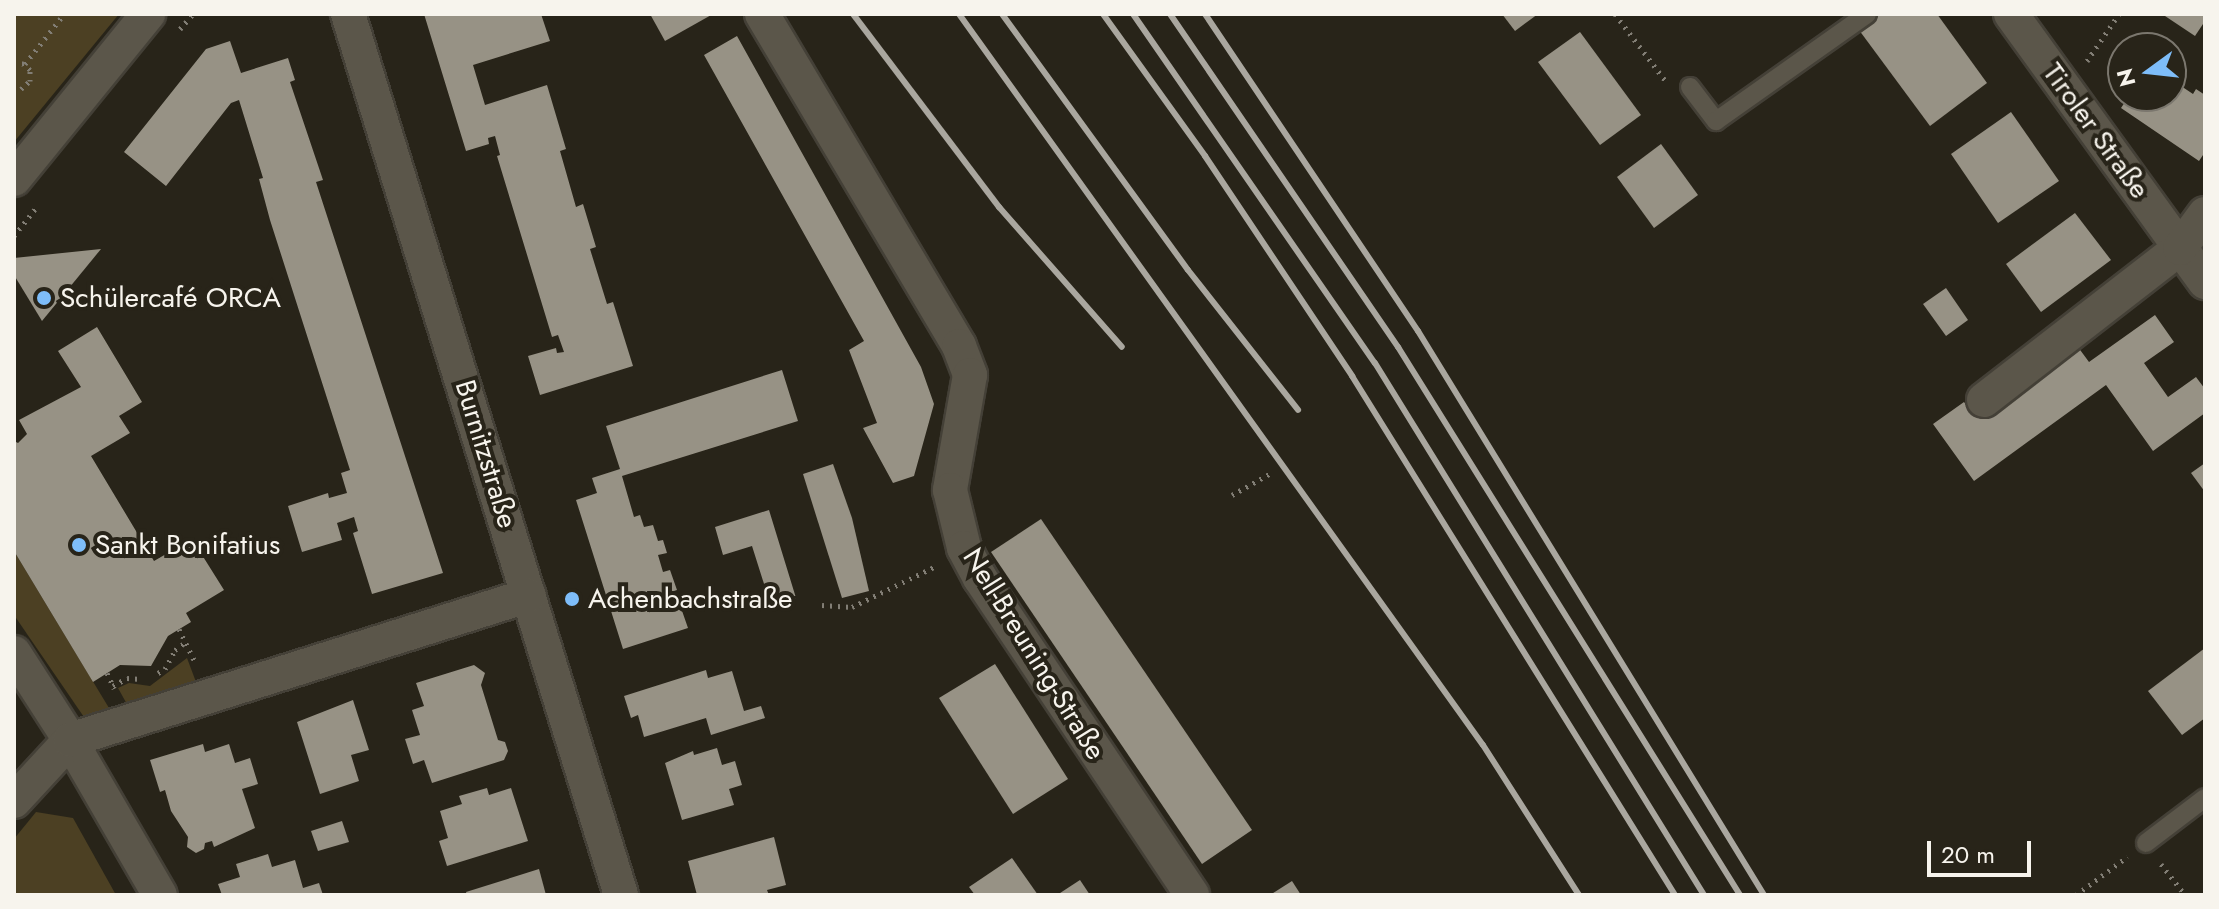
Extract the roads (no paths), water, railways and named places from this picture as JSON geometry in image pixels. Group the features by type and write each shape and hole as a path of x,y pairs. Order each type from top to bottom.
{"street":[{"path":"14,179 148,14"},
{"name":"Burnitzstraße","path":"348,14 621,895"},
{"name":"Nell-Breuning-Straße","path":"762,14 959,346 970,375 969,398 956,436 950,490 964,548 980,578 1192,895"},
{"name":"Tiroler Straße","path":"2011,14 2205,282"},
{"path":"1984,400 2180,248 2205,214"},
{"path":"14,801 70,740 529,595"},
{"path":"14,653 70,740 160,895"}],"lane":[{"path":"1690,87 1716,121 1867,14"},
{"path":"2146,843 2205,798"}],"railway":[{"path":"853,14 999,207 1122,347"},
{"path":"959,14 1483,745 1579,895"},
{"path":"1002,14 1188,270 1298,410"},
{"path":"1103,14 1205,156 1352,376 1675,895"},
{"path":"1133,14 1375,363 1704,895"},
{"path":"1170,14 1398,347 1740,895"},
{"path":"1205,14 1418,331 1764,895"}],"place":[{"name":"Schülercafé ORCA","path":"44,298"},
{"name":"Sankt Bonifatius","path":"79,545"},
{"name":"Achenbachstraße","path":"572,599"}]}
